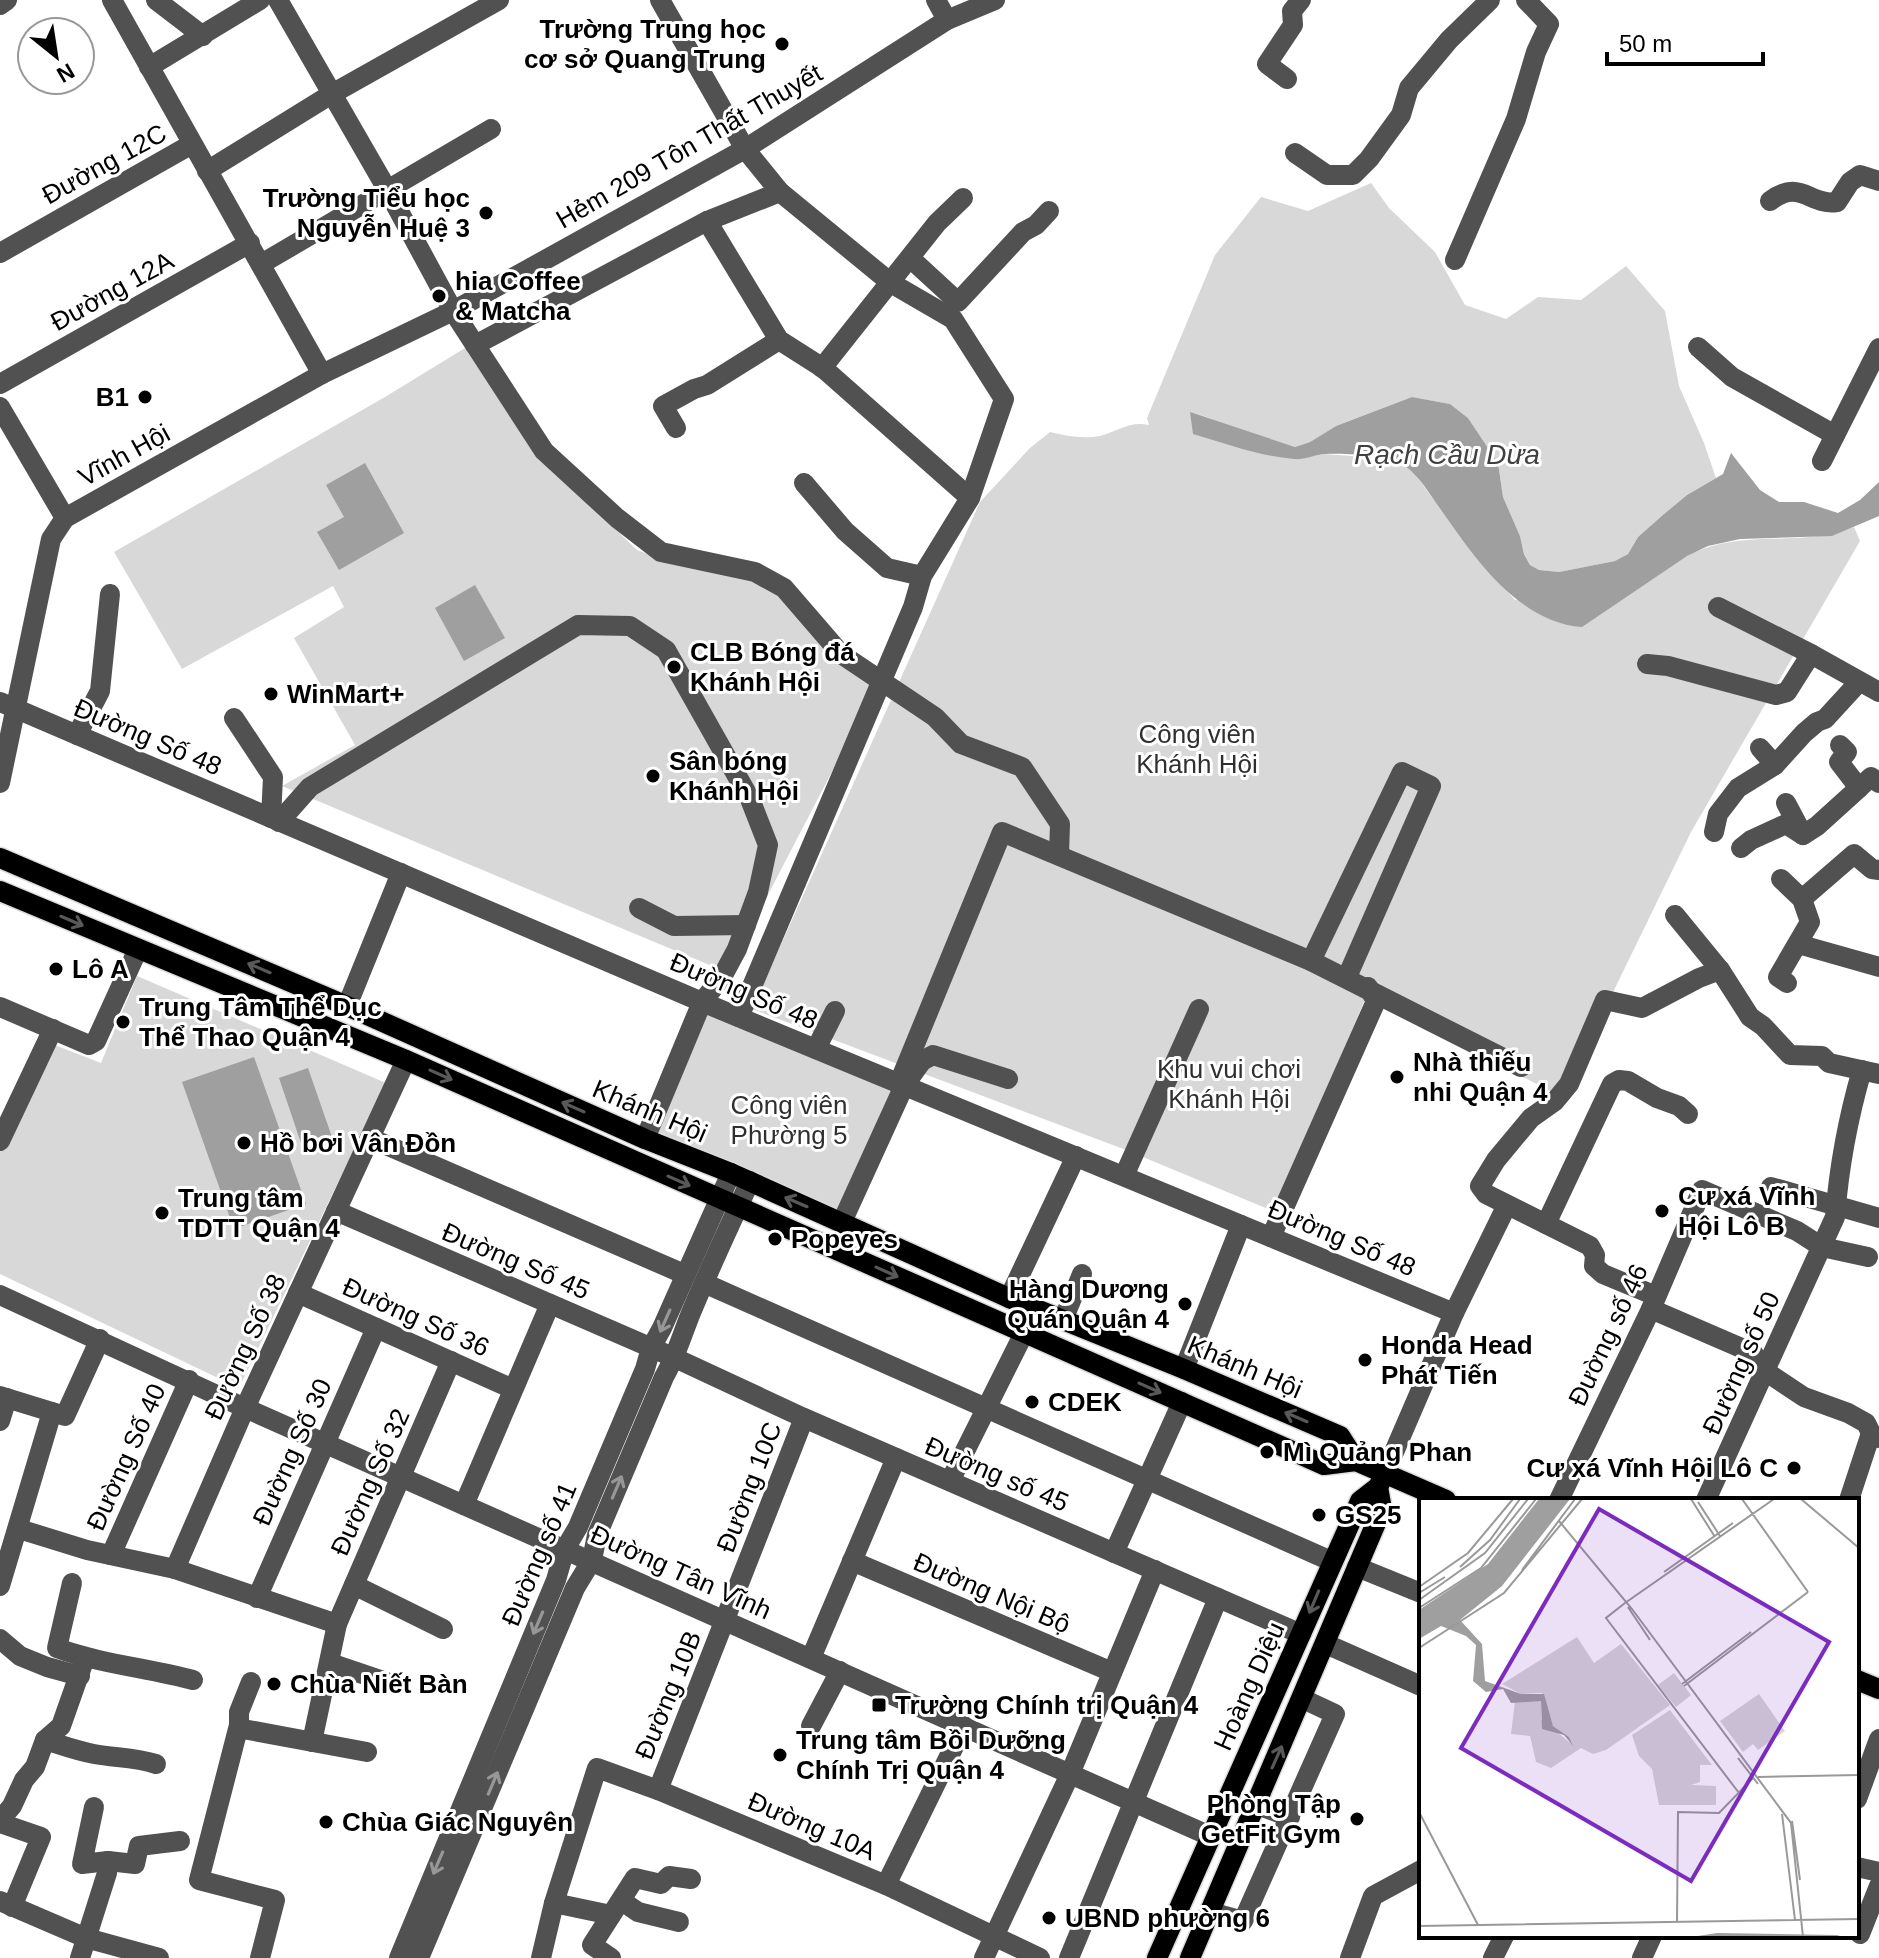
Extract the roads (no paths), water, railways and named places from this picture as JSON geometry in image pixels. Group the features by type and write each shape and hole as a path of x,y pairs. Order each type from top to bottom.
{"main road":[{"name":"Khánh Hội","path":"0,858 347,1006 645,1139 750,1181 1009,1298 1340,1436 1356,1461 1382,1480 1440,1498"},
{"name":"Khánh Hội","path":"0,891 406,1060 1324,1465 1356,1461"},
{"name":"Hoàng Diệu","path":"1157,1958 1331,1561 1360,1501 1382,1480"},
{"name":"Hoàng Diệu","path":"1191,1958 1382,1509 1382,1480"},
{"path":"1859,1681 1879,1689"}],"street":[{"path":"0,5 7,0"},
{"path":"112,0 322,374"},
{"path":"156,0 203,36"},
{"path":"149,67 260,0"},
{"path":"278,0 453,311 544,451 617,518 661,552 755,572 784,588 841,654 935,717 961,744 1022,767 1060,824 1059,855"},
{"path":"207,171 330,95 499,0"},
{"path":"660,0 745,149 780,192 891,283 953,319 1004,399 970,498 922,576 913,607 739,1017"},
{"path":"936,0 947,20"},
{"name":"Hẻm 209 Tôn Thất Thuyết","path":"453,311 745,149 947,20 995,0"},
{"path":"1287,79 1267,64 1293,25 1292,11 1301,0"},
{"path":"1295,153 1327,175 1353,175 1369,159 1401,115 1409,88 1449,40 1490,0"},
{"path":"1455,260 1516,119 1536,52 1549,24 1526,0"},
{"path":"261,264 491,129"},
{"name":"Đường 12C","path":"0,253 192,144"},
{"path":"1770,201 1780,193 1797,190 1828,203 1837,202 1850,182 1860,175 1879,181"},
{"path":"475,345 707,221 780,192"},
{"path":"822,368 937,223 963,198"},
{"path":"910,258 958,302 1023,232 1036,225 1049,211"},
{"path":"707,221 779,340 822,368 970,498"},
{"name":"Đường 12A","path":"0,384 250,243"},
{"name":"Vĩnh Hội","path":"0,783 8,706 51,539 65,518 322,374 453,311"},
{"path":"676,428 663,406 707,385 779,340"},
{"path":"1698,347 1732,377 1835,435"},
{"path":"1822,461 1879,348"},
{"path":"0,407 65,518"},
{"path":"804,483 845,531 887,568 922,576"},
{"path":"77,735 100,691 110,594"},
{"path":"1718,607 1879,692"},
{"path":"275,820 310,787 578,625 630,626 666,650 750,799 768,845 758,892 737,949 722,977 702,1002 645,1139"},
{"path":"1647,664 1668,666 1776,695 1787,692 1811,654"},
{"path":"1714,832 1718,814 1738,788 1775,765 1859,682"},
{"name":"Đường Số 48","path":"8,706 702,1002 1454,1313"},
{"path":"234,718 273,777 275,820"},
{"path":"1803,835 1869,786 1839,762 1847,752 1840,745"},
{"path":"1760,748 1775,765"},
{"path":"1311,961 1402,772 1431,786 1347,977"},
{"path":"1786,803 1803,835"},
{"path":"1741,848 1786,824 1803,835"},
{"path":"842,1222 902,1084 1002,832 1347,977 1521,1067"},
{"path":"1802,899 1834,868 1854,854 1872,869 1879,870"},
{"path":"347,1006 401,873"},
{"path":"1781,879 1802,899 1810,922 1778,977 1787,983"},
{"path":"639,908 674,926 746,925"},
{"path":"1675,915 1720,970 1750,1017 1763,1026 1790,1055 1822,1056 1829,1063 1871,1072"},
{"path":"1798,944 1879,967"},
{"path":"0,1007 89,1045 96,1041 138,949"},
{"path":"1720,970 1642,1008 1605,1000 1569,1084 1555,1101 1531,1118 1484,1176 1480,1186 1486,1194 1590,1246 1594,1250 1594,1266 1603,1274 1753,1353 1765,1371 1804,1397 1866,1423 1875,1436 1850,1498"},
{"path":"1271,1237 1376,1001 1368,987"},
{"path":"1124,1176 1199,1009"},
{"path":"816,1049 835,1011"},
{"path":"0,1141 9,1097 53,1029"},
{"path":"902,1084 922,1061 933,1055 1008,1079"},
{"name":"Đường Số 38","path":"175,1569 245,1408 406,1060"},
{"name":"Đường số 50","path":"1707,1498 1835,1217 1838,1176 1849,1113 1871,1072"},
{"path":"1546,1224 1612,1084 1619,1080 1628,1081 1657,1098 1679,1106 1688,1114"},
{"path":"370,1138 684,1274"},
{"path":"1009,1298 1076,1156"},
{"name":"Đường số 41","path":"399,1958 556,1580 565,1549 578,1527 651,1348 731,1173"},
{"name":"Đường số 41","path":"419,1958 575,1588 592,1560 597,1535 750,1181"},
{"path":"1771,1187 1879,1218"},
{"name":"Đường số 46","path":"1560,1498 1654,1303 1702,1190 1797,1231 1822,1247"},
{"name":"Hoàng Diệu","path":"1382,1480 1454,1313 1507,1205"},
{"name":"Đường Số 45","path":"336,1211 675,1358"},
{"path":"1184,1369 1241,1225"},
{"path":"1822,1247 1868,1257"},
{"path":"1063,1320 1082,1274"},
{"path":"704,1283 1331,1561"},
{"name":"Đường Số 36","path":"298,1293 513,1389"},
{"name":"Đường Tân Vĩnh","path":"0,1295 245,1408 1210,1836"},
{"path":"464,1505 550,1304"},
{"name":"Đường Số 30","path":"257,1598 376,1328"},
{"path":"950,1481 1024,1333"},
{"path":"0,1586 58,1414 100,1339"},
{"name":"Đường số 45","path":"675,1358 804,1418 1301,1634"},
{"name":"Đường Số 32","path":"312,1742 337,1624 451,1361"},
{"name":"Đường Số 40","path":"111,1555 189,1380"},
{"path":"0,1421 4,1397 58,1414"},
{"path":"1114,1553 1182,1402"},
{"name":"Đường 10C","path":"726,1620 804,1418"},
{"path":"811,1658 896,1458"},
{"path":"19,1529 175,1569 337,1624"},
{"name":"Đường Nội Bộ","path":"852,1561 1112,1672"},
{"path":"1357,1567 1419,1592"},
{"path":"984,1958 1070,1774 1155,1570"},
{"path":"72,1583 57,1648 83,1667"},
{"path":"354,1585 443,1629"},
{"path":"1069,1958 1218,1598"},
{"name":"Đường 10B","path":"658,1790 726,1620"},
{"path":"0,1639 20,1656 47,1667 155,1670 193,1680"},
{"path":"1326,1644 1419,1685"},
{"path":"330,1663 395,1685"},
{"path":"83,1667 61,1726 45,1740 35,1767 24,1780 12,1806 2,1816 41,1837 6,1904 86,1938 159,1958"},
{"path":"811,1726 840,1671"},
{"path":"251,1682 239,1712 239,1725 199,1880 275,1900 260,1958"},
{"path":"1210,1912 1243,1921 1335,1714 1303,1699"},
{"path":"239,1725 243,1729 367,1752"},
{"name":"Đường 10A","path":"554,1903 597,1768 658,1790 886,1885 964,1726"},
{"path":"1859,1794 1879,1739"},
{"path":"45,1740 92,1754 122,1759 134,1757 156,1764"},
{"path":"1257,1805 1290,1817"},
{"path":"94,1807 82,1864 108,1861 135,1864 139,1846 180,1841"},
{"path":"80,1958 108,1861"},
{"path":"1859,1867 1879,1872"},
{"path":"1350,1958 1373,1896 1419,1871"},
{"path":"611,1958 592,1945 635,1878 661,1884 669,1876 691,1879"},
{"path":"886,1885 1040,1958"},
{"path":"1860,1934 1879,1886"},
{"path":"541,1958 554,1903 617,1908 679,1922"},
{"path":"1493,1958 1503,1938"},
{"path":"1642,1958 1651,1938"}],"water":[{"name":"Rạch Cầu Dừa","path":"1412,397 1450,404 1468,418 1498,463 1503,497 1520,536 1524,554 1530,565 1539,570 1559,572 1615,561 1628,554 1638,537 1663,515 1687,495 1723,474 1731,453 1760,490 1779,502 1804,502 1838,513 1860,500 1879,482 1879,516 1832,536 1740,539 1708,546 1687,556 1582,627 1559,623 1538,614 1501,585 1469,548 1422,482 1397,461 1340,454 1294,459 1256,452 1193,434 1190,412 1295,447 1336,426"},
{"path":"365,463 404,533 339,570 317,532 344,517 326,485"},
{"path":"475,585 505,638 464,661 435,608"},
{"name":"Hồ bơi Vân Đồn","path":"254,1057 306,1204 234,1229 182,1082"},
{"path":"308,1068 333,1140 303,1149 279,1078"}],"place":[{"name":"Trường Trung học cơ sở Quang Trung","path":"782,44"},
{"name":"Trường Tiểu học Nguyễn Huệ 3","path":"486,213"},
{"name":"hia Coffee & Matcha","path":"439,296"},
{"name":"B1","path":"145,397"},
{"name":"CLB Bóng đá Khánh Hội","path":"674,667"},
{"name":"WinMart+","path":"271,694"},
{"name":"Sân bóng Khánh Hội","path":"653,776"},
{"name":"Lô A","path":"56,969"},
{"name":"Trung Tâm Thể Dục Thể Thao Quận 4","path":"123,1022"},
{"name":"Nhà thiếu nhi Quận 4","path":"1397,1077"},
{"name":"Hồ bơi Vân Đồn","path":"244,1143"},
{"name":"Cư xá Vĩnh Hội Lô B","path":"1662,1211"},
{"name":"Trung tâm TDTT Quận 4","path":"162,1213"},
{"name":"Popeyes","path":"775,1239"},
{"name":"Hàng Dương Quán Quận 4","path":"1185,1304"},
{"name":"Honda Head Phát Tiến","path":"1365,1360"},
{"name":"CDEK","path":"1032,1402"},
{"name":"Mì Quảng Phan","path":"1267,1452"},
{"name":"Cư xá Vĩnh Hội Lô C","path":"1794,1468"},
{"name":"GS25","path":"1319,1515"},
{"name":"Chùa Niết Bàn","path":"274,1684"},
{"name":"Trường Chính trị Quận 4","path":"879,1705"},
{"name":"Trung tâm Bồi Dưỡng Chính Trị Quận 4","path":"780,1755"},
{"name":"Phòng Tập GetFit Gym","path":"1357,1819"},
{"name":"Chùa Giác Nguyên","path":"326,1822"},
{"name":"UBND phường 6","path":"1049,1918"}],"park label":[{"name":"Công viên Khánh Hội","path":"1197,749"},
{"name":"Khu vui chơi Khánh Hội","path":"1229,1084"},
{"name":"Công viên Phường 5","path":"789,1120"}]}
